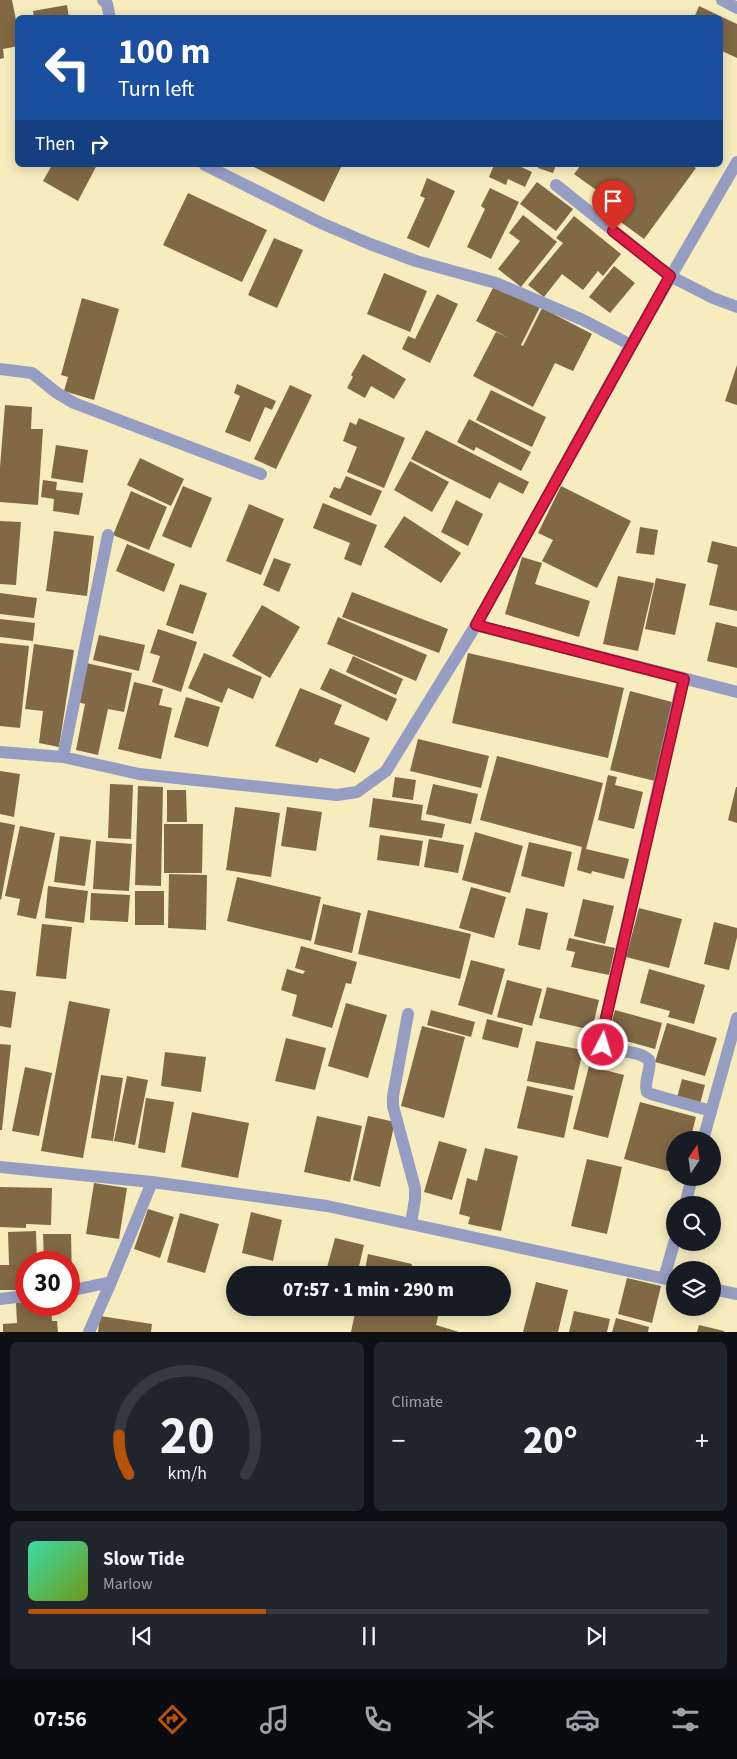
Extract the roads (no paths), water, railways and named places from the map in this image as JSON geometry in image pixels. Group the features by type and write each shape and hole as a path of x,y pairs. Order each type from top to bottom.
{"street":[{"path":"104,0 109,15"},
{"path":"722,0 737,8"},
{"path":"0,752 63,757 139,774 337,796 356,792 386,771 476,625 631,345 737,162"},
{"path":"209,167 321,223 370,244 416,260 496,283 584,320 631,345"},
{"path":"556,185 670,276 704,294 737,307"},
{"path":"0,369 32,373 74,404 261,474"},
{"path":"63,757 108,535"},
{"path":"476,625 737,692"},
{"path":"684,679 602,1039 603,1045 609,1049 640,1055 649,1060 650,1064 645,1085 647,1092 711,1111"},
{"path":"408,1014 393,1096 393,1106 415,1188 411,1224"},
{"path":"705,1131 737,1018"},
{"path":"0,1167 152,1182 295,1201 666,1279"},
{"path":"89,1332 152,1182"},
{"path":"80,1289 111,1282"},
{"path":"721,1291 737,1294"},
{"path":"0,1299 15,1297"}]}
